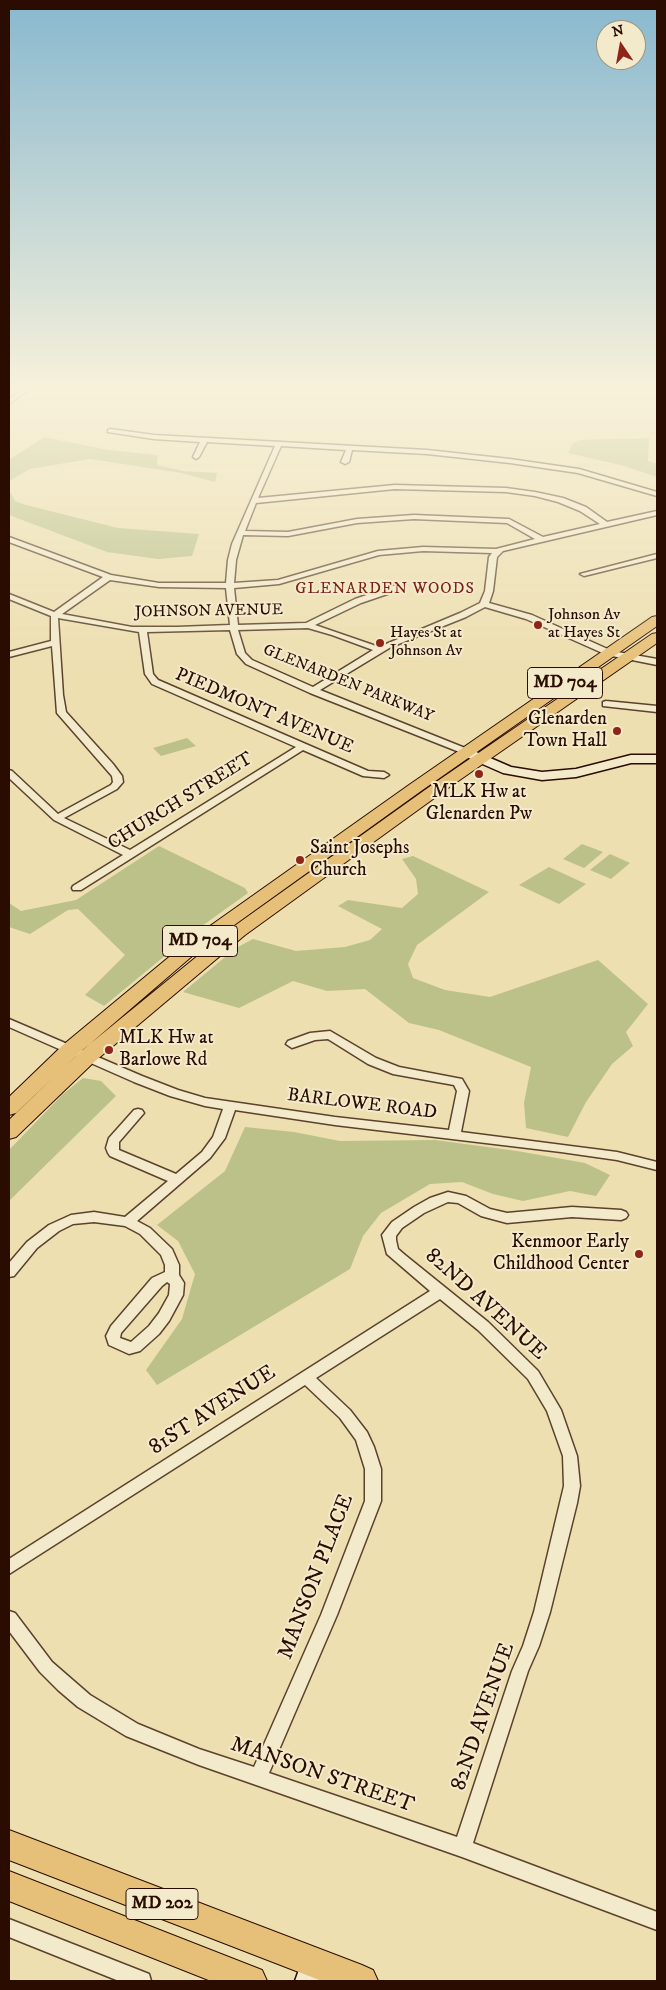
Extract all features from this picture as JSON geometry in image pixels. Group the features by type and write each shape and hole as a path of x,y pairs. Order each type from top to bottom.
{"main road":[{"name":"MD 704","path":"475,756 610,653 657,620"},
{"name":"MD 704","path":"9,1108 194,966 285,889 475,756 657,637"},
{"name":"MD 704","path":"9,1132 78,1054"},
{"name":"MD 202","path":"9,1845 312,1972 362,1981"},
{"name":"MD 202","path":"10,1887 251,1981"}],"street":[{"name":"GLENARDEN PARKWAY","path":"261,483 240,533 232,560 230,587 234,628 237,647 244,658 313,691 515,772 550,776 576,773 631,759 657,759"},
{"path":"618,483 657,494"},
{"path":"253,502 388,488 506,490 554,498 583,509 606,524"},
{"path":"313,691 380,650 406,637 463,615 484,604 489,591 492,557 498,551 512,545 657,512"},
{"path":"240,533 288,534 357,520 414,517 509,521 541,538"},
{"path":"9,539 109,577 159,584 230,587 285,580 378,552 422,549 498,551"},
{"path":"584,574 657,556"},
{"path":"57,818 114,787 118,780 104,758 62,713 55,644 55,615 109,577"},
{"path":"308,626 358,601 399,587"},
{"name":"JOHNSON AVENUE","path":"9,596 55,615 143,630 308,626 335,633 380,650"},
{"path":"484,604 530,617 610,653 657,662"},
{"name":"PIEDMONT AVENUE","path":"143,630 149,674 155,682 366,774 384,775"},
{"path":"9,655 55,644"},
{"path":"606,704 657,709"},
{"name":"CHURCH STREET","path":"76,888 303,746"},
{"path":"9,773 57,818 129,854"},
{"name":"BARLOWE ROAD","path":"9,1023 78,1054 174,1093 230,1107 591,1152 657,1166"},
{"path":"292,1044 314,1036 330,1035 372,1061 397,1071 458,1082 464,1091 454,1134"},
{"path":"128,1222 200,1162 212,1149 219,1138 230,1107"},
{"path":"138,1113 113,1142 112,1148 114,1153 179,1180"},
{"name":"82ND AVENUE","path":"462,1848 520,1671 540,1619 566,1521 572,1486 570,1456 561,1428 547,1398 533,1375 502,1343 400,1259 392,1251 389,1235 397,1225 435,1201 448,1197 457,1198 486,1213 507,1218 572,1212 621,1215"},
{"path":"9,1272 32,1245 61,1224 71,1220 94,1217 128,1222 145,1231 162,1245 170,1258 172,1276 177,1283 176,1295 164,1317 154,1330 135,1347 129,1348 114,1341 113,1336 116,1330 157,1282 164,1277 172,1276"},
{"name":"81ST AVENUE","path":"9,1567 440,1291"},
{"name":"MANSON PLACE","path":"258,1778 329,1615 373,1501 372,1469 362,1436 345,1414 306,1377"},
{"name":"MANSON STREET","path":"9,1618 46,1667 84,1700 132,1730 163,1744 462,1848 657,1920"},
{"path":"9,1928 142,1981"}],"green space":[{"path":"9,490 15,501 26,505 118,528 199,534 192,556 158,559 107,552 9,515"},
{"path":"187,738 196,746 161,756 153,748"},
{"path":"582,844 603,852 584,868 563,859"},
{"path":"159,846 245,888 248,893 195,931 104,1006 85,995 125,955 78,909 68,910 30,934 9,927 9,903 21,911 76,900"},
{"path":"610,854 630,863 611,879 590,870"},
{"path":"413,856 489,892 417,945 408,964 413,978 445,990 490,997 598,960 648,1004 626,1032 633,1046 612,1064 586,1102 568,1137 526,1128 524,1103 531,1067 439,1030 409,1023 365,989 327,991 293,981 239,1008 183,992 236,948 253,939 296,951 345,947 370,940 382,929 338,906 348,900 402,908 418,894 416,879 402,859"},
{"path":"549,867 586,884 559,904 519,885"},
{"path":"83,1078 101,1081 116,1096 9,1201 9,1150 62,1095"},
{"path":"245,1127 294,1132 340,1141 435,1140 517,1151 585,1163 610,1175 596,1196 570,1191 523,1201 493,1194 462,1182 430,1184 381,1213 363,1236 350,1269 157,1385 146,1370 182,1319 195,1274 178,1241 157,1225 225,1171"}],"place":[{"name":"Johnson Av at Hayes St","path":"538,625"},
{"name":"Hayes St at Johnson Av","path":"380,643"},
{"name":"Glenarden Town Hall","path":"617,731"},
{"name":"MLK Hw at Glenarden Pw","path":"479,774"},
{"name":"Saint Josephs Church","path":"300,860"},
{"name":"MLK Hw at Barlowe Rd","path":"109,1050"},
{"name":"Kenmoor Early Childhood Center","path":"639,1254"}],"district":[{"name":"GLENARDEN WOODS","path":"385,590"}]}
